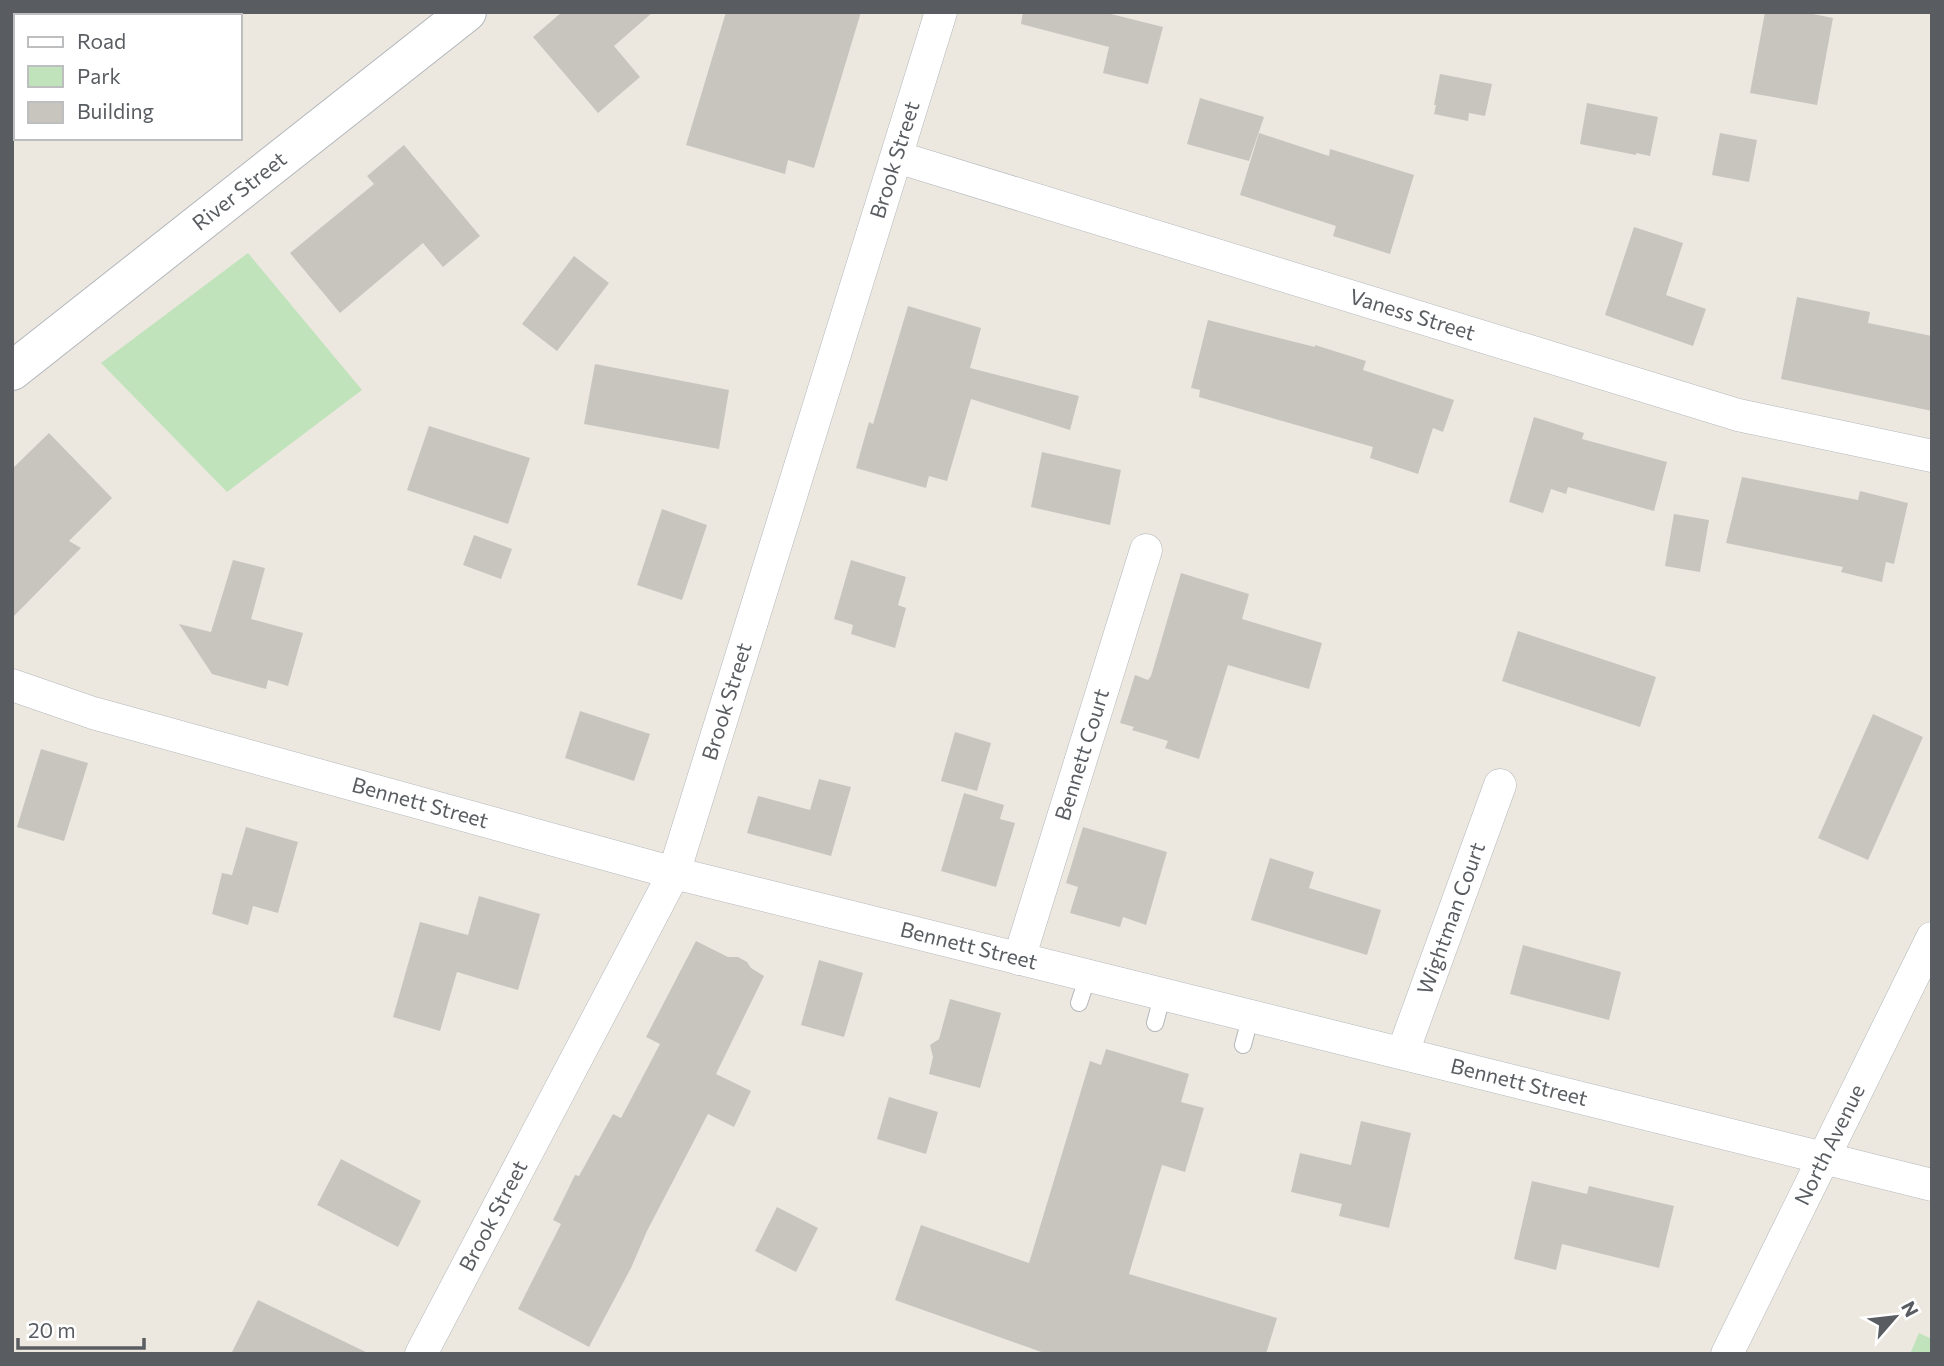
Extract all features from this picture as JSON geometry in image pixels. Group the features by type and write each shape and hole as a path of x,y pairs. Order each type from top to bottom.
{"street":[{"name":"River Street","path":"12,372 467,12"},
{"name":"Brook Street","path":"421,1354 674,873 941,12"},
{"name":"Vaness Street","path":"897,157 1738,415 1932,456"},
{"name":"Bennett Court","path":"1019,959 1146,550"},
{"name":"Bennett Street","path":"12,685 93,713 674,873 1019,959 1083,990 1247,1030 1403,1052 1822,1160 1932,1185"},
{"name":"Wightman Court","path":"1403,1052 1500,785"},
{"name":"North Avenue","path":"1727,1354 1932,938"}],"green space":[{"path":"248,253 362,390 227,492 101,363"},
{"path":"1919,1333 1932,1339 1932,1354 1910,1354"}],"building":[{"path":"562,12 653,12 614,46 640,77 598,113 533,37"},
{"path":"726,12 861,12 814,168 788,160 785,174 686,145"},
{"path":"1023,12 1103,12 1163,27 1148,84 1103,73 1109,47 1021,24"},
{"path":"1765,12 1803,12 1833,18 1817,105 1750,93"},
{"path":"1440,74 1492,84 1485,116 1469,113 1468,121 1434,114"},
{"path":"1200,98 1264,117 1249,161 1187,144"},
{"path":"1587,103 1658,117 1650,156 1580,144"},
{"path":"1259,133 1329,156 1330,149 1414,175 1390,254 1333,236 1336,226 1240,195"},
{"path":"1720,133 1757,140 1749,182 1712,175"},
{"path":"404,145 480,236 443,267 423,243 340,313 290,253 374,184 367,176"},
{"path":"1634,227 1683,243 1666,295 1706,309 1693,346 1605,315"},
{"path":"574,256 609,283 557,351 522,324"},
{"path":"1797,297 1870,312 1868,323 1932,336 1932,411 1781,379"},
{"path":"908,306 981,328 970,368 1079,396 1070,430 971,399 947,481 929,476 926,488 856,468 869,422 873,424"},
{"path":"1208,320 1315,345 1366,361 1363,370 1454,400 1443,432 1433,428 1418,474 1370,458 1373,447 1199,397 1200,390 1191,388"},
{"path":"595,364 729,390 719,449 584,424"},
{"path":"1534,417 1584,433 1582,439 1667,462 1654,511 1568,487 1566,494 1551,489 1543,513 1509,502"},
{"path":"429,426 530,458 508,524 407,490"},
{"path":"49,433 112,498 69,541 81,548 12,618 12,469"},
{"path":"1042,452 1121,470 1110,525 1031,507"},
{"path":"1742,477 1858,500 1860,491 1908,503 1894,564 1886,562 1882,582 1841,572 1843,567 1726,543"},
{"path":"662,509 707,525 682,600 637,585"},
{"path":"1674,514 1709,520 1700,572 1665,566"},
{"path":"474,535 512,549 501,579 463,565"},
{"path":"233,560 265,568 251,619 303,633 288,686 268,680 266,689 212,674 179,624 211,632"},
{"path":"851,560 906,577 898,605 906,608 895,648 851,634 853,625 834,619"},
{"path":"1181,573 1249,594 1242,619 1322,643 1309,689 1228,665 1199,759 1165,748 1168,741 1132,730 1134,727 1120,723 1135,675 1148,680 1151,676"},
{"path":"1518,631 1656,677 1640,727 1502,681"},
{"path":"580,711 650,734 634,781 565,758"},
{"path":"1873,714 1923,737 1868,860 1818,838"},
{"path":"955,732 991,743 977,791 941,781"},
{"path":"41,749 88,763 64,841 17,827"},
{"path":"819,779 851,787 831,856 747,833 758,796 810,810"},
{"path":"964,793 1004,805 1000,819 1015,823 996,887 941,871"},
{"path":"246,827 298,842 278,913 253,906 248,925 212,914 222,873 232,875"},
{"path":"1083,827 1167,852 1146,925 1123,917 1120,927 1070,913 1078,887 1066,883"},
{"path":"1270,858 1314,872 1309,888 1381,910 1367,955 1251,920"},
{"path":"479,896 540,914 518,990 457,972 440,1031 393,1017 420,922 468,935"},
{"path":"696,941 728,957 738,957 764,976 716,1074 751,1091 734,1127 708,1114 589,1347 518,1309 561,1224 553,1220 575,1175 579,1176 613,1114 621,1118 660,1044 646,1037"},
{"path":"1523,945 1621,972 1609,1020 1510,994"},
{"path":"819,960 863,973 844,1037 801,1025"},
{"path":"950,999 1001,1013 980,1088 929,1074 933,1057 930,1045 939,1039"},
{"path":"1106,1049 1189,1074 1181,1102 1204,1108 1185,1172 1162,1165 1129,1274 1277,1318 1266,1354 1047,1354 895,1300 921,1225 1029,1263 1090,1061 1101,1065"},
{"path":"889,1097 938,1112 926,1154 877,1139"},
{"path":"1361,1121 1411,1133 1389,1228 1339,1216 1342,1204 1291,1192 1300,1153 1351,1165"},
{"path":"341,1159 421,1201 398,1247 317,1205"},
{"path":"1532,1181 1587,1194 1589,1186 1674,1206 1659,1268 1562,1244 1556,1270 1514,1259"},
{"path":"777,1207 818,1228 796,1272 755,1251"},
{"path":"258,1300 370,1354 231,1354"}]}
